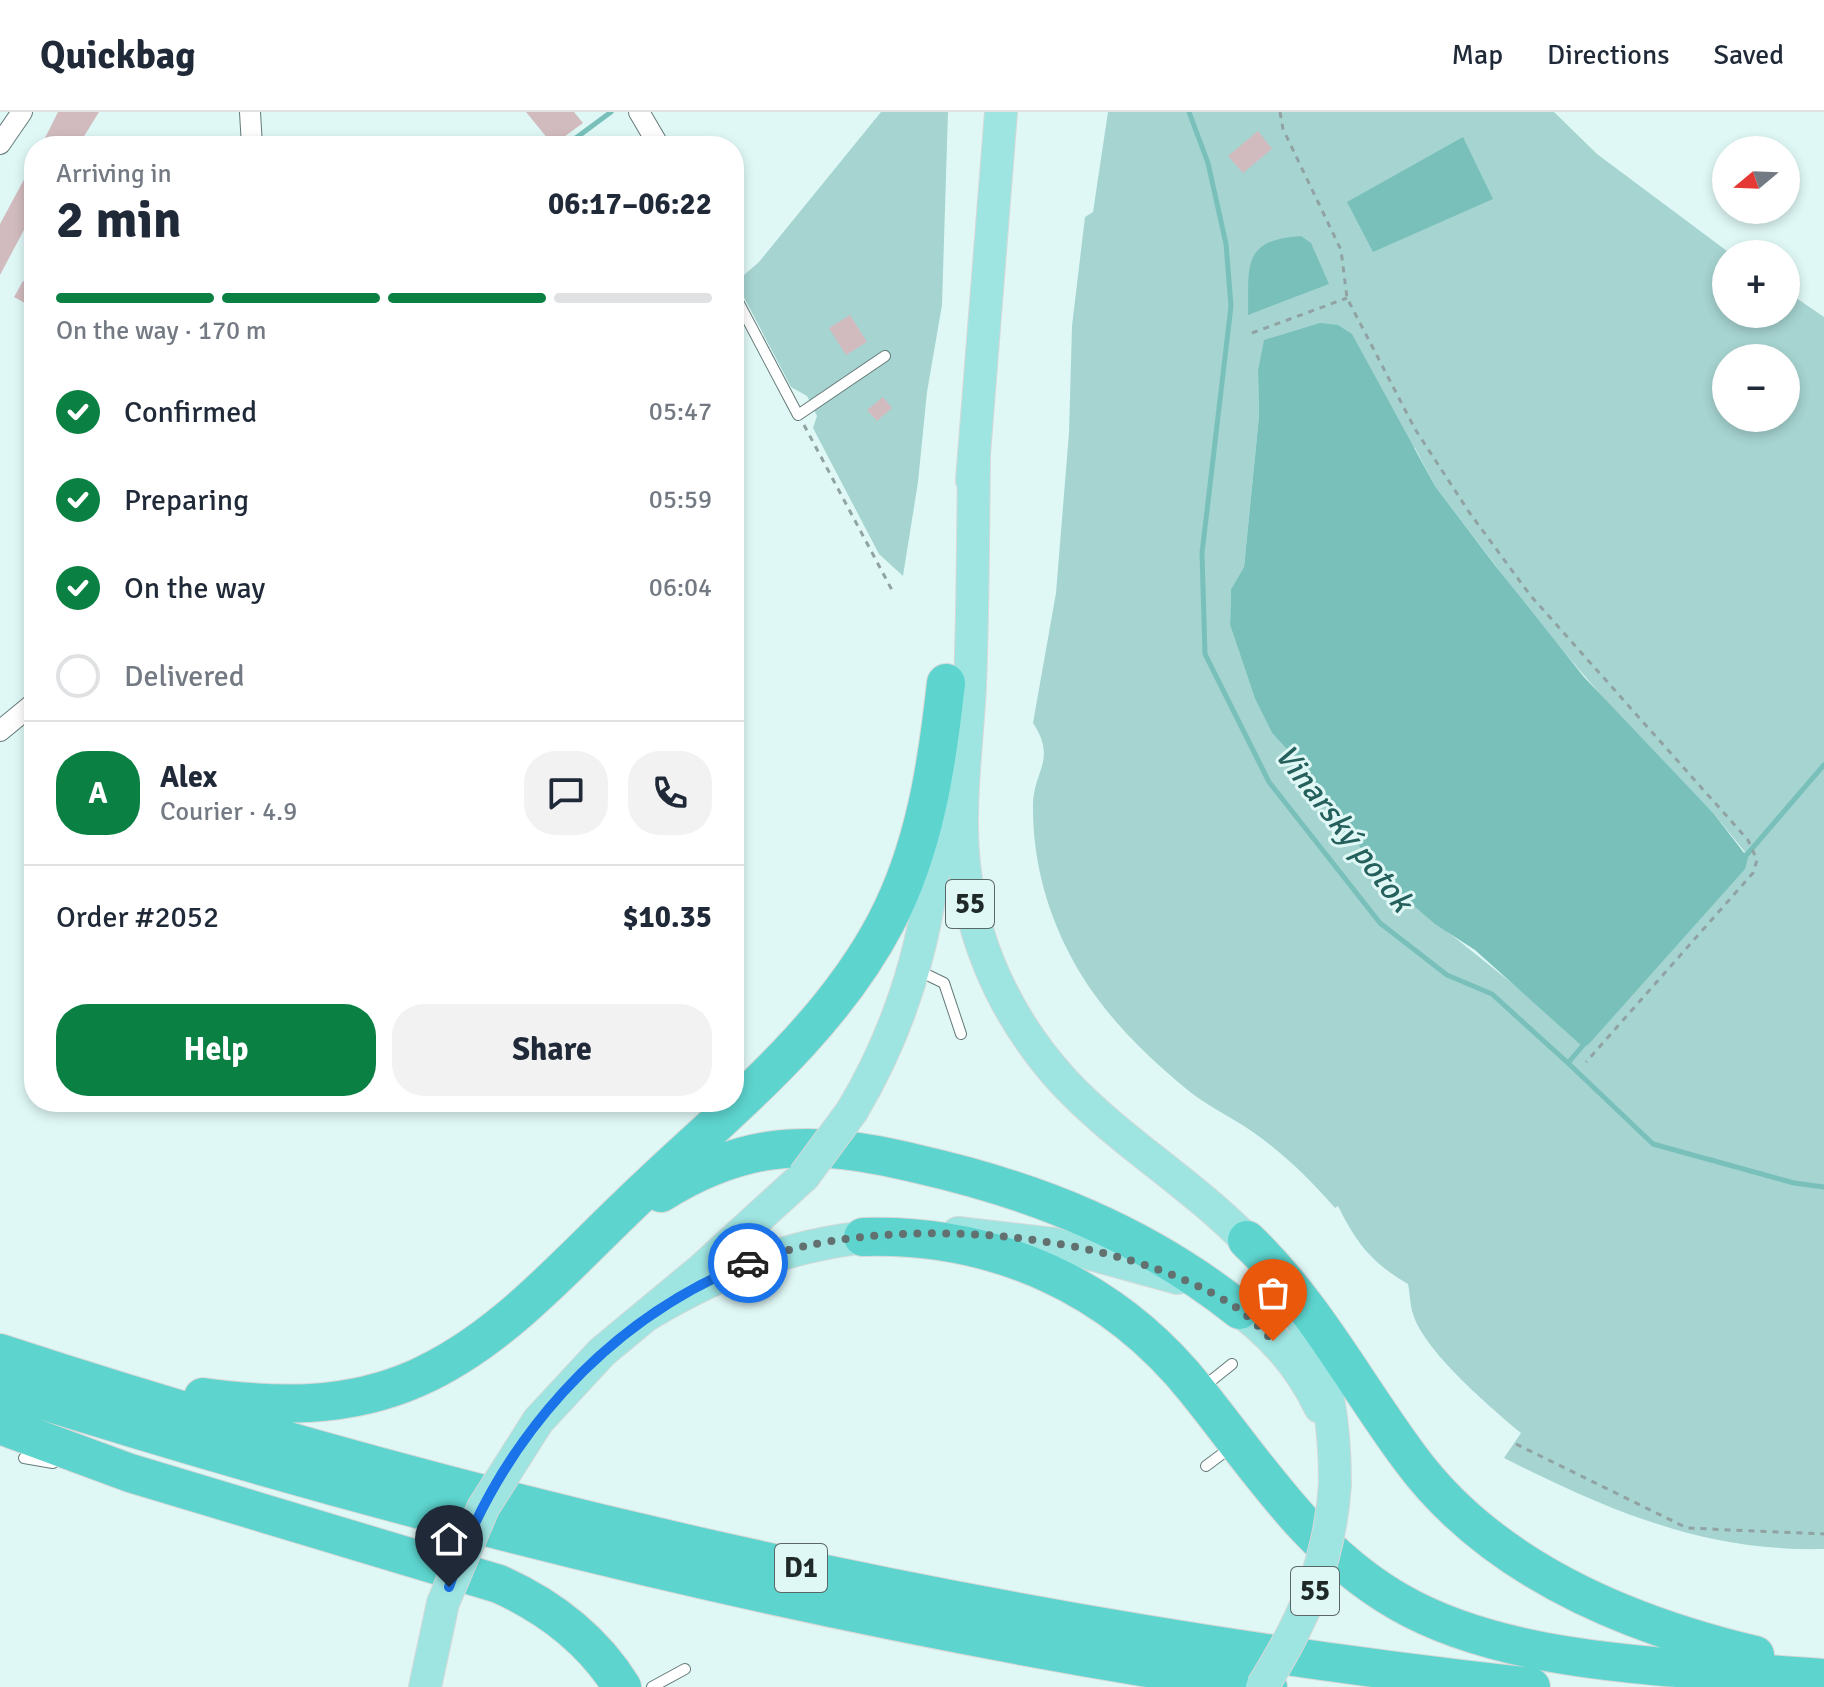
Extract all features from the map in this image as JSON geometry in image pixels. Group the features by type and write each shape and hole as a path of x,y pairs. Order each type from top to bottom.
{"highway":[{"path":"744,1098 776,1067 859,966 899,896 920,838 946,683"},
{"path":"571,1263 729,1112"},
{"path":"85,1381 277,1405 325,1403 369,1395 418,1377 470,1349 646,1202 685,1179 741,1157 768,1151 823,1148 941,1169 1077,1212 1162,1254 1240,1310"},
{"path":"863,1237 912,1237 965,1244 1045,1270 1087,1292 1127,1319 1165,1354 1198,1391 1278,1496 1327,1550 1374,1587 1442,1623 1497,1642 1560,1655 1824,1678"},
{"path":"1247,1240 1315,1316 1428,1480 1463,1516 1501,1547 1563,1585 1632,1618 1691,1638 1824,1670"},
{"name":"D1","path":"0,1353 274,1437 563,1514 855,1580 1187,1639 1531,1687"},
{"name":"D1","path":"0,1387 270,1470 551,1545 844,1612 1268,1687"},
{"path":"0,1425 130,1473 448,1567 519,1593 576,1631 622,1687"}],"main road":[{"name":"55","path":"425,1687 443,1603 483,1508 538,1421 590,1362 804,1176 852,1111 887,1047 915,969 935,867 946,683 974,459 1001,112"},
{"name":"55","path":"974,459 970,685 962,827 965,875 981,944 1016,1017 1064,1081 1247,1240 1290,1299 1324,1372 1333,1424 1335,1484 1329,1539 1315,1590 1294,1635 1262,1687"},
{"name":"55","path":"647,1315 711,1279 753,1261 815,1244 863,1237 969,1234 1054,1244 1171,1276 1240,1310 1289,1357 1312,1391 1328,1433 1335,1484"}],"street":[{"path":"0,144 22,112"},
{"path":"250,112 251,136"},
{"path":"639,112 653,136"},
{"path":"0,731 24,711"}],"lane":[{"path":"744,313 798,415 885,356"},
{"path":"915,969 931,974 944,983 961,1034"},
{"path":"1198,1391 1232,1364"},
{"path":"1206,1466 1237,1443"},
{"path":"24,1458 62,1464"},
{"path":"77,1467 212,1498"},
{"path":"652,1687 685,1669"}],"path":[{"path":"1273,112 1280,114 1341,250 1347,298 1415,429 1530,595 1748,840 1757,860 1753,873 1586,1062"},
{"path":"1252,333 1347,298"},
{"path":"798,415 893,592"},
{"path":"1516,1444 1687,1528 1824,1534"}],"shaded area":[{"path":"881,112 948,112 942,305 927,392 918,482 903,576 879,554 813,428 817,416 807,396 791,387 744,297 744,275 759,262"},
{"path":"1108,112 1554,112 1597,154 1712,240 1712,328 1800,328 1800,301 1824,317 1824,1549 1738,1544 1698,1536 1620,1511 1504,1458 1521,1433 1460,1378 1430,1345 1413,1314 1408,1284 1375,1260 1359,1242 1338,1206 1335,1208 1306,1176 1250,1130 1192,1093 1150,1057 1103,1007 1078,969 1052,915 1038,863 1033,808 1044,757 1040,736 1033,723 1056,593 1069,433 1072,326 1085,217 1093,212","holes":["1258,371 1415,448 1435,486 1540,624 1631,730 1714,814 1745,852 1528,996 1393,888 1329,809 1303,767 1272,733 1255,699 1230,625 1231,589 1244,567 1259,416"]},
{"path":"1463,137 1493,199 1373,252 1347,202"},
{"path":"1301,236 1311,243 1329,284 1248,315 1249,270 1258,250 1268,243"},
{"path":"1320,323 1338,325 1352,334 1435,486 1584,677 1714,814 1748,858 1745,869 1588,1045 1582,1046 1475,950 1435,924 1393,888 1329,809 1303,767 1272,733 1255,699 1230,625 1231,589 1244,567 1259,416 1258,371 1264,340"}],"building":[{"path":"58,112 99,112 84,136 46,136"},
{"path":"526,112 574,112 583,123 565,136 546,136"},
{"path":"1258,131 1272,149 1243,173 1228,156"},
{"path":"24,180 24,230 0,275 0,224"},
{"path":"23,281 24,282 24,302 14,297"},
{"path":"850,315 867,342 846,355 829,328"},
{"path":"883,397 892,408 877,421 867,410"}],"waterway":[{"path":"579,136 611,112"},
{"name":"Vinarský potok","path":"1189,112 1208,163 1226,244 1231,306 1202,553 1205,654 1269,782 1380,923 1447,975 1492,994 1568,1063 1585,1043"},
{"name":"Vinarský potok","path":"1743,859 1824,765"},
{"path":"1568,1063 1653,1144 1794,1183 1824,1187"}],"way so far":[{"path":"748,1263 815,1244 863,1237 936,1233 1002,1235 1089,1252 1162,1272 1198,1286 1240,1310 1273,1341"}],"route":[{"path":"449,1587 468,1539 499,1478 538,1421 579,1373 647,1315 711,1279 748,1263"}]}
